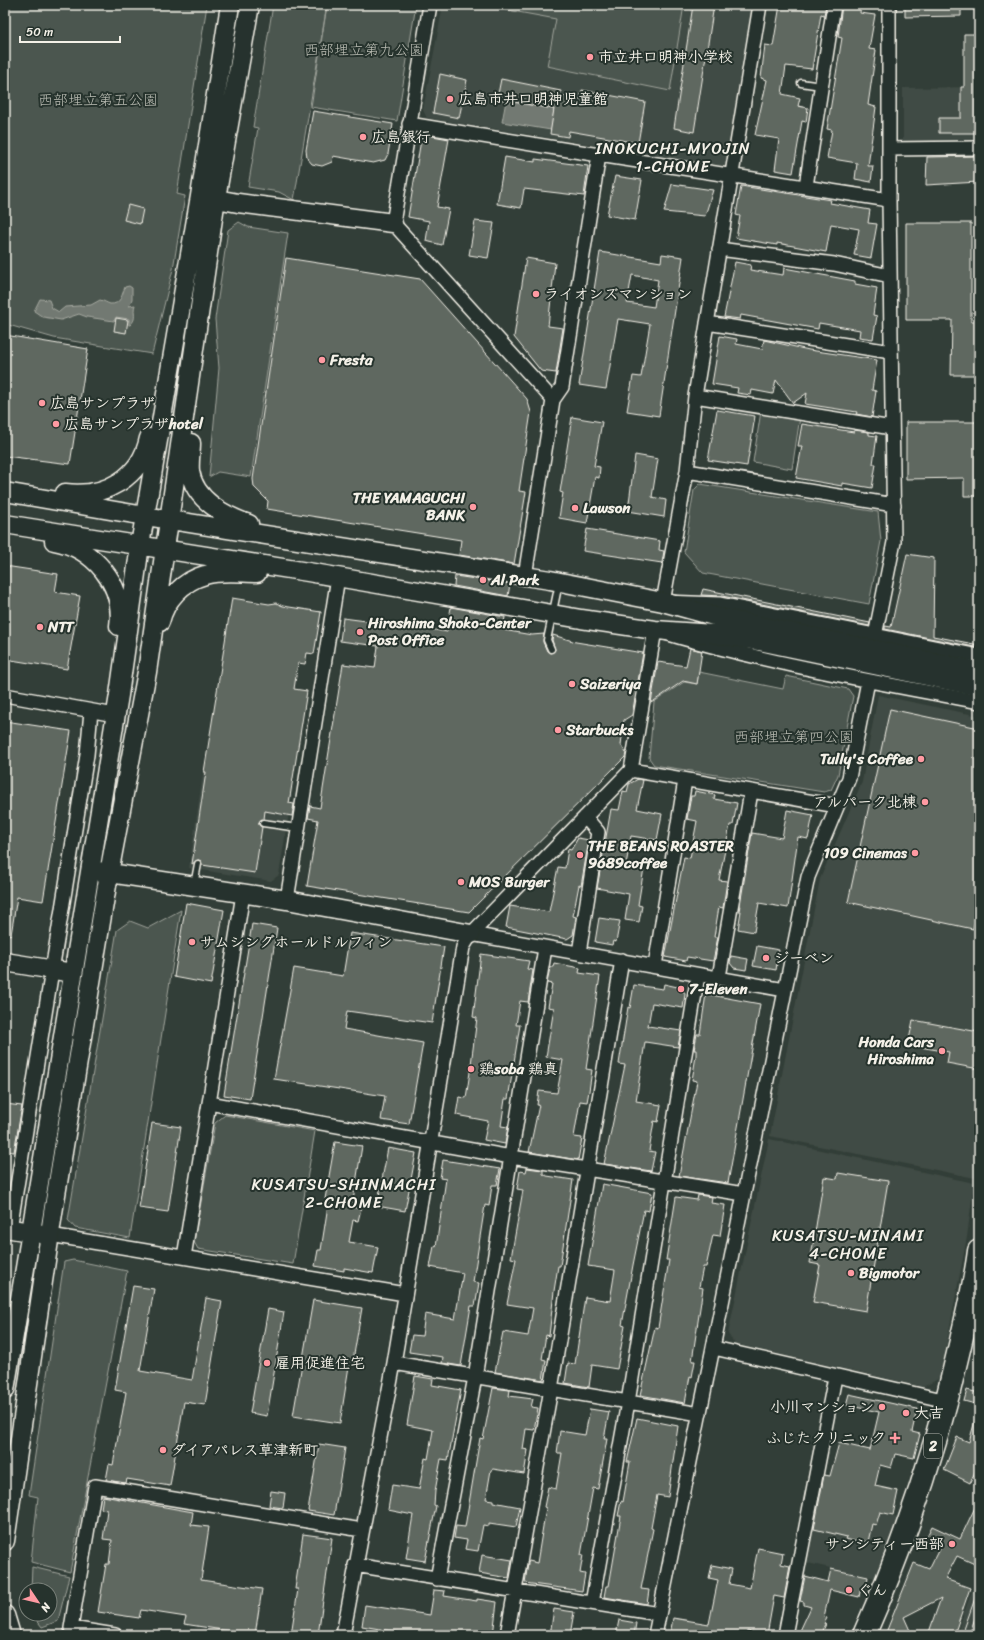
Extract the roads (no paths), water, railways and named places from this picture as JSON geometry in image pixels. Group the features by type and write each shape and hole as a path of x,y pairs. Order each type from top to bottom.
{"highway":[{"name":"2","path":"864,1635 912,1513 947,1402 976,1275 979,1251"}],"street":[{"path":"230,5 208,197 196,350 190,472 200,496 229,518 291,538"},
{"path":"5,1390 119,695 144,516 175,335 208,197 250,5"},
{"path":"393,223 430,5"},
{"path":"663,602 687,471 695,396 760,5"},
{"path":"806,186 834,5"},
{"path":"875,636 894,542 889,200 889,5"},
{"path":"409,124 889,200"},
{"path":"889,149 979,148"},
{"path":"525,576 554,400 562,387 599,155"},
{"path":"208,197 393,223 554,400"},
{"path":"719,249 834,264 890,276"},
{"path":"707,324 891,352"},
{"path":"5,487 21,487 80,495 104,490 122,481 131,474 144,455 148,442 164,361 175,335"},
{"path":"5,1541 50,1235 109,873 147,672 196,350"},
{"path":"695,396 892,428"},
{"path":"687,471 894,505"},
{"path":"5,492 144,516 525,576 663,602 714,616 761,634 979,687"},
{"path":"5,524 308,572 552,615 655,630 713,634 761,634 979,671"},
{"path":"5,532 74,546 92,558 105,573 115,589 120,609 112,676 119,695"},
{"path":"147,672 166,604 182,587 193,580 205,575 215,574 308,572"},
{"path":"286,900 338,577"},
{"path":"663,602 720,604 979,656"},
{"path":"655,630 711,647 868,681 979,702"},
{"path":"343,1635 394,1363 462,947 471,934 631,770 655,630"},
{"path":"655,1635 808,877 849,778 868,681"},
{"path":"5,695 115,715"},
{"path":"91,711 87,756 8,1228 405,1294"},
{"path":"631,770 837,806"},
{"path":"655,966 686,780"},
{"path":"719,977 751,792"},
{"path":"579,953 598,832 585,817"},
{"path":"90,870 286,900 545,948 622,960 785,990"},
{"path":"184,1257 243,894"},
{"path":"437,1579 475,1377 545,948"},
{"path":"507,1635 551,1389 622,960"},
{"path":"5,962 73,973"},
{"path":"592,1603 628,1402 698,975"},
{"path":"209,1103 511,1157 744,1194"},
{"path":"714,1348 947,1402"},
{"path":"394,1363 700,1414"},
{"path":"785,1635 835,1377"},
{"path":"115,1635 72,1628 95,1486 362,1530"},
{"path":"355,1565 659,1614"},
{"path":"5,1615 11,1635"}],"lane":[{"path":"801,83 821,86"},
{"path":"551,649 547,640 559,582"},
{"path":"263,823 298,828"},
{"path":"194,886 198,864"}],"tram line":[{"path":"962,1635 979,1587"},
{"path":"969,1635 979,1607"}],"place":[{"name":"市立井口明神小学校","path":"590,57"},
{"name":"広島市井口明神児童館","path":"450,99"},
{"name":"広島銀行","path":"363,137"},
{"name":"ライオンズマンション","path":"536,294"},
{"name":"Fresta","path":"322,360"},
{"name":"広島サンプラザ","path":"42,403"},
{"name":"広島サンプラザhotel","path":"56,424"},
{"name":"THE YAMAGUCHI BANK","path":"473,507"},
{"name":"Lawson","path":"575,508"},
{"name":"Al Park","path":"483,580"},
{"name":"NTT","path":"40,627"},
{"name":"Hiroshima Shoko-Center Post Office","path":"360,632"},
{"name":"Saizeriya","path":"572,684"},
{"name":"Starbucks","path":"558,730"},
{"name":"Tully's Coffee","path":"921,759"},
{"name":"アルパーク北棟","path":"925,802"},
{"name":"109 Cinemas","path":"915,853"},
{"name":"THE BEANS ROASTER 9689coffee","path":"580,855"},
{"name":"MOS Burger","path":"461,882"},
{"name":"サムシングホールドルフィン","path":"192,942"},
{"name":"ジーベン","path":"766,958"},
{"name":"7-Eleven","path":"681,989"},
{"name":"Honda Cars Hiroshima","path":"942,1051"},
{"name":"鶏soba 鶏真","path":"471,1069"},
{"name":"Bigmotor","path":"851,1273"},
{"name":"雇用促進住宅","path":"267,1363"},
{"name":"小川マンション","path":"882,1407"},
{"name":"大吉","path":"906,1413"},
{"name":"ふじたクリニック","path":"895,1438"},
{"name":"ダイアパレス草津新町","path":"163,1450"},
{"name":"サンシティー西部","path":"952,1544"},
{"name":"ぐん","path":"849,1590"}],"district":[{"name":"INOKUCHI-MYOJIN 1-CHOME","path":"673,157"},
{"name":"KUSATSU-SHINMACHI 2-CHOME","path":"344,1193"},
{"name":"KUSATSU-MINAMI 4-CHOME","path":"848,1244"}],"park label":[{"name":"西部埋立第九公園","path":"364,50"},
{"name":"西部埋立第五公園","path":"98,100"},
{"name":"西部埋立第四公園","path":"794,737"}]}
